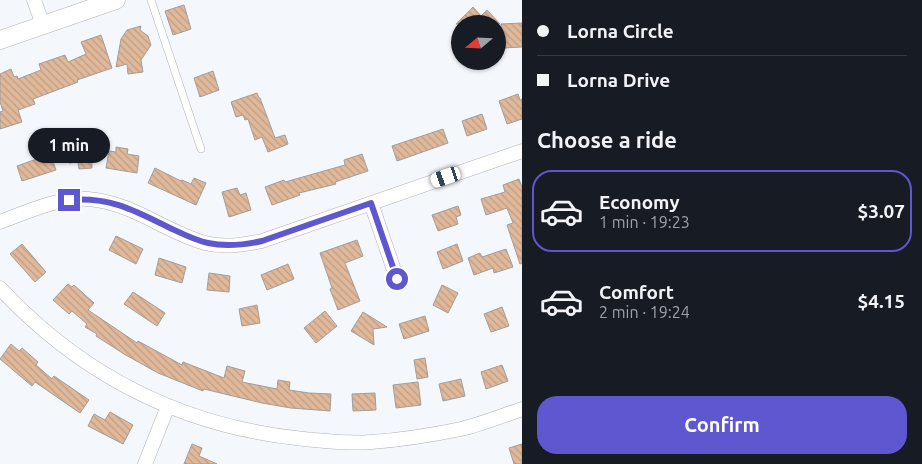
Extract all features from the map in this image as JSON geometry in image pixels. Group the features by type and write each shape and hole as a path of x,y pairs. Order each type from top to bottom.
{"street":[{"path":"34,0 43,25"},
{"path":"0,40 116,0"},
{"path":"0,222 52,204 86,199 111,202 127,207 186,236 206,243 225,246 244,245 262,241 522,150"},
{"path":"371,203 397,279"},
{"path":"0,288 52,337 105,375 168,406 218,424 269,436 321,441 369,442 416,437 463,429 522,409"},
{"path":"145,464 168,406"}],"lane":[{"path":"151,0 201,149"}],"building":[{"path":"184,5 191,29 173,35 165,11"},
{"path":"473,7 480,15 465,15"},
{"path":"487,10 492,15 482,15"},
{"path":"522,23 522,47 506,48 506,24"},
{"path":"141,26 140,30 148,36 151,45 141,60 143,72 128,74 127,64 116,67 121,39 127,30"},
{"path":"101,35 112,68 77,80 78,82 33,99 35,104 18,110 22,122 0,129 0,112 3,111 0,102 0,74 11,69 14,77 17,76 18,79 41,70 39,64 65,55 68,62 86,54 81,42"},
{"path":"213,71 219,90 200,97 194,78"},
{"path":"257,93 275,138 285,135 288,144 268,152 262,137 255,140 248,119 245,120 243,115 236,117 231,102"},
{"path":"518,94 520,100 522,99 522,119 507,124 499,101"},
{"path":"482,114 487,129 467,136 462,121"},
{"path":"443,129 448,143 397,161 392,146"},
{"path":"91,146 92,168 79,169 78,162 69,163 68,147"},
{"path":"116,147 128,149 127,154 139,156 137,173 106,168 109,151 116,152"},
{"path":"362,154 368,171 335,182 336,184 299,193 300,195 272,205 265,187 284,180 285,182 345,165 344,160"},
{"path":"45,156 51,156 56,170 22,181 17,166"},
{"path":"155,168 191,184 194,178 206,183 196,205 148,183"},
{"path":"519,179 522,187 522,263 520,264 507,225 513,223 507,208 486,215 481,199 505,192 503,185"},
{"path":"237,188 240,195 246,193 251,210 229,217 222,192"},
{"path":"458,206 461,215 456,217 458,224 438,231 432,215"},
{"path":"116,236 143,249 136,264 109,250"},
{"path":"357,240 363,256 345,263 360,301 338,310 320,253"},
{"path":"22,244 46,272 35,282 10,254"},
{"path":"457,244 463,261 443,269 437,252"},
{"path":"506,249 513,267 494,273 493,268 474,275 468,258 480,253 482,257"},
{"path":"159,258 186,267 182,283 155,275"},
{"path":"288,264 294,279 267,290 261,275"},
{"path":"209,273 230,276 229,292 207,290"},
{"path":"68,284 72,287 74,285 94,303 88,310 137,343 138,341 182,365 183,362 224,378 227,366 245,371 242,382 277,389 278,380 290,382 289,390 331,394 330,411 291,408 204,389 203,391 158,373 96,336 97,334 85,327 87,324 72,311 69,314 53,300"},
{"path":"442,285 458,293 448,313 433,305"},
{"path":"133,292 165,313 157,326 124,304"},
{"path":"257,305 260,323 242,326 239,309"},
{"path":"502,307 509,326 491,332 484,314"},
{"path":"325,311 337,326 316,343 304,328"},
{"path":"363,312 387,327 373,329 374,345 351,331"},
{"path":"425,316 429,331 404,339 399,324"},
{"path":"11,344 19,351 22,348 38,362 36,365 52,379 54,376 89,400 80,413 35,382 32,386 0,359"},
{"path":"425,358 428,377 417,379 414,360"},
{"path":"502,365 508,381 486,389 481,372"},
{"path":"461,379 465,396 443,401 439,384"},
{"path":"418,382 421,405 396,408 393,385"},
{"path":"375,393 376,410 353,411 352,394"},
{"path":"110,412 133,425 123,444 88,426 94,414 105,420"},
{"path":"192,444 202,448 199,456 217,464 184,464"},
{"path":"522,444 522,464 514,464 509,448"}],"route":[{"path":"69,200 86,199 111,202 127,207 186,236 206,243 225,246 244,245 262,241 371,203 397,279"}]}
